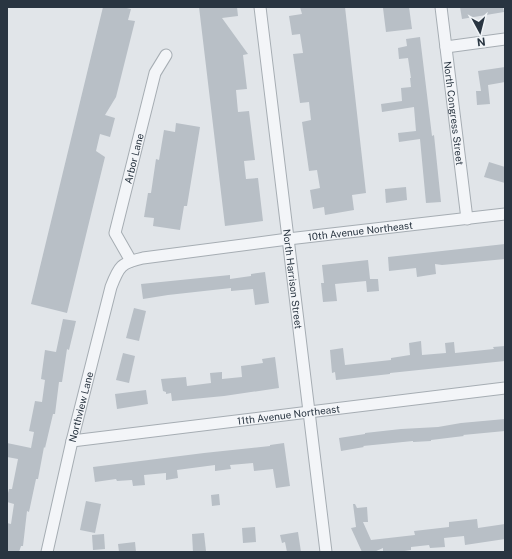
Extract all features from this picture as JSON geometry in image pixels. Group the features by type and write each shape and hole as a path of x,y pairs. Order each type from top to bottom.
{"street":[{"name":"North Harrison Street","path":"260,7 326,552"},
{"name":"North Congress Street","path":"441,7 467,219"},
{"path":"446,47 505,39"},
{"name":"Arbor Lane","path":"126,263 115,233 155,73 166,55"},
{"name":"10th Avenue Northeast","path":"126,263 143,258 505,214"},
{"name":"Northview Lane","path":"47,552 72,441 111,287 117,272 126,263"},
{"name":"11th Avenue Northeast","path":"72,441 505,388"}],"building":[{"path":"103,7 122,7 131,9 128,20 135,21 116,97 105,115 115,118 110,137 100,134 96,151 105,157 67,313 31,304"},
{"path":"199,7 237,7 238,16 222,18 248,54 243,55 247,89 236,90 238,112 249,111 255,160 244,161 246,179 258,178 263,221 225,226"},
{"path":"300,7 345,7 366,193 352,195 354,210 325,215 324,207 313,209 310,190 320,188 317,170 309,171 302,122 311,120 309,102 300,103 293,54 303,53 300,34 292,35 289,16 302,14"},
{"path":"409,7 412,29 386,32 383,8"},
{"path":"460,7 503,7 504,12 462,19"},
{"path":"420,37 432,136 434,135 441,202 426,203 420,139 399,142 398,133 416,131 414,107 382,112 381,104 402,101 401,88 411,87 408,58 399,59 398,48 407,46 406,39"},
{"path":"505,67 505,82 488,85 490,104 477,105 476,91 481,91 478,71"},
{"path":"176,123 200,127 187,206 184,206 180,230 153,226 154,218 144,217 148,193 151,193 156,159 159,160 164,130 175,132"},
{"path":"489,162 505,167 505,183 484,177"},
{"path":"406,187 407,200 386,203 385,189"},
{"path":"505,244 505,259 442,265 435,264 436,274 417,277 416,268 389,271 388,257"},
{"path":"368,260 370,279 378,279 379,291 367,292 366,281 335,284 337,301 323,302 321,283 324,283 322,265"},
{"path":"265,272 269,303 255,305 253,289 231,291 231,288 143,299 141,284 230,275 230,279"},
{"path":"134,308 146,311 139,341 126,338"},
{"path":"63,319 76,321 69,350 67,349 62,382 59,382 55,414 53,414 45,448 44,447 38,479 36,479 29,512 27,511 23,546 21,546 19,552 7,552 7,523 11,524 14,504 7,502 7,497 9,489 12,489 18,459 7,457 7,443 31,448 34,432 29,431 35,401 42,402 45,380 41,379 45,350 56,352"},
{"path":"421,341 422,355 446,353 445,343 454,342 455,353 494,349 493,347 505,346 505,361 336,380 335,372 332,373 330,350 343,348 345,365 391,360 391,358 410,355 409,343"},
{"path":"123,353 135,356 129,383 116,380"},
{"path":"275,357 279,388 224,396 172,401 171,393 166,394 166,392 163,391 161,379 186,377 187,386 211,383 210,373 222,372 222,379 242,377 241,366 263,363 262,359"},
{"path":"146,390 148,404 117,409 115,394"},
{"path":"505,419 505,431 463,435 464,436 431,441 413,441 363,446 364,447 341,451 339,438 365,433 438,427 461,423"},
{"path":"284,443 290,486 276,488 273,469 254,471 253,463 230,465 231,469 215,471 215,465 177,470 178,478 166,480 166,473 144,475 145,485 133,486 132,480 117,481 116,479 95,482 93,467 270,446"},
{"path":"219,494 220,505 212,506 211,495"},
{"path":"86,501 101,504 95,533 80,530"},
{"path":"353,504 355,504 357,508 367,507 368,522 363,522 371,540 415,535 414,531 449,527 449,522 477,519 478,528 505,524 505,539 465,545 464,536 444,538 445,547 430,548 429,545 411,547 411,550 398,552 383,552 383,548 374,552 362,552 351,528 356,527"},
{"path":"255,527 256,542 243,543 242,528"},
{"path":"298,532 301,552 287,552 285,542 282,543 280,535"},
{"path":"204,533 206,551 193,552 192,534"},
{"path":"104,534 105,549 93,550 92,535"},
{"path":"135,542 136,552 119,552 118,544"}]}
